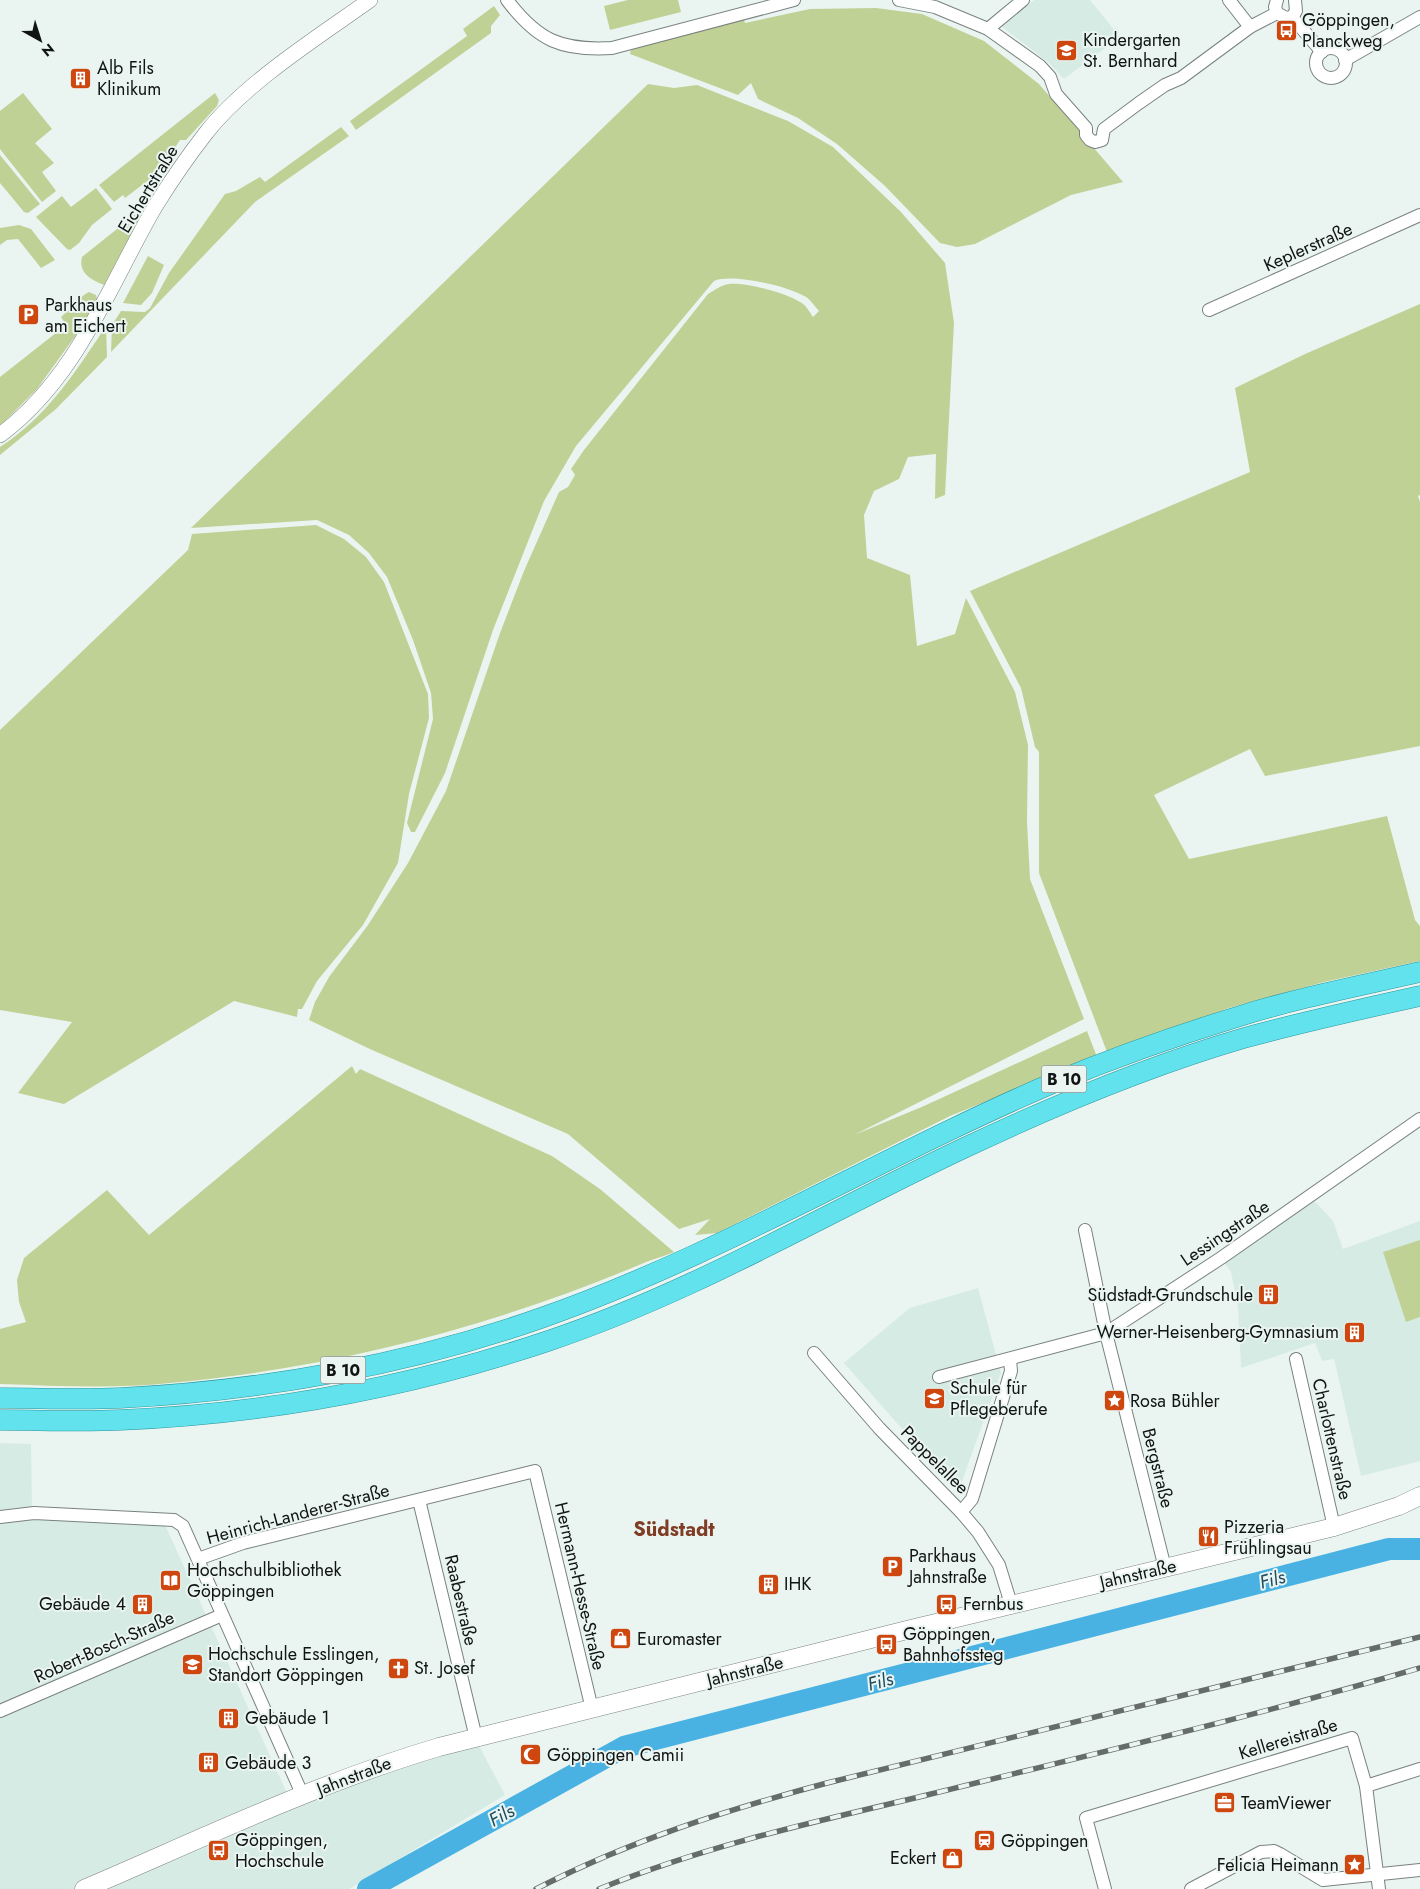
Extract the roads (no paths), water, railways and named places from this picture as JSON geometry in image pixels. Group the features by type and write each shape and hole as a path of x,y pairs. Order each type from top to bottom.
{"highway":[{"name":"B 10","path":"0,1398 117,1398 181,1394 249,1386 358,1368 487,1336 549,1315 670,1266 728,1240 953,1128 1054,1083 1120,1057 1240,1016 1420,972"},
{"name":"B 10","path":"0,1420 119,1420 185,1416 253,1408 383,1386 479,1363 551,1340 690,1284 964,1148 1099,1089 1244,1038 1420,996"}],"main road":[{"name":"Jahnstraße","path":"84,1889 383,1764 476,1738 1011,1604 1334,1527 1398,1506 1420,1496"}],"street":[{"name":"Eichertstraße","path":"0,435 27,412 52,386 72,359 111,292 156,206 197,145 220,117 293,56 370,0"},
{"path":"507,0 531,28 546,38 583,50 612,48 794,0"},
{"path":"899,0 935,7 988,29 1040,66 1050,77 1056,94 1086,128 1086,135 1090,140 1096,142 1102,140 1104,129 1165,85 1181,78 1250,26 1277,14 1286,18 1292,16 1297,8 1294,0"},
{"path":"988,29 1023,0"},
{"path":"1229,0 1250,26"},
{"path":"1277,0 1275,7 1277,14"},
{"path":"1292,16 1322,52"},
{"path":"1346,60 1336,49 1331,48 1322,52 1316,60 1316,66 1325,77 1334,78 1342,73 1346,60 1420,17"},
{"name":"Keplerstraße","path":"1210,310 1420,215"},
{"name":"Lessingstraße","path":"939,1378 1106,1333 1221,1258 1420,1119"},
{"name":"Bergstraße","path":"1085,1230 1106,1333 1165,1568"},
{"name":"Pappelallee","path":"814,1353 879,1428 962,1512 999,1565 1011,1604"},
{"path":"962,1512 972,1499 1010,1371 1010,1359"},
{"name":"Charlottenstraße","path":"1296,1359 1334,1527"},
{"name":"Heinrich-Landerer-Straße","path":"0,1517 34,1513 174,1520 183,1526 198,1559 243,1544 535,1471"},
{"name":"Hermann-Hesse-Straße","path":"535,1471 592,1709"},
{"name":"Raabestraße","path":"419,1500 476,1738"},
{"path":"198,1559 303,1796"},
{"name":"Robert-Bosch-Straße","path":"0,1711 222,1615"},
{"name":"Kellereistraße","path":"1105,1889 1086,1818 1352,1738 1366,1786 1379,1889"},
{"path":"1366,1786 1420,1769"},
{"path":"1191,1889 1261,1852 1274,1851 1323,1880 1420,1870"}],"waterway":[{"name":"Fils","path":"368,1889 624,1747 1389,1549 1420,1549"}],"railway":[{"path":"536,1889 642,1841 789,1793 1420,1637"},
{"path":"599,1889 679,1860 760,1836 1172,1735 1420,1668"}],"place":[{"name":"Göppingen, Planckweg","path":"1286,30"},
{"name":"Kindergarten St. Bernhard","path":"1067,50"},
{"name":"Alb Fils Klinikum","path":"81,78"},
{"name":"Parkhaus am Eichert","path":"29,315"},
{"name":"Südstadt-Grundschule","path":"1269,1295"},
{"name":"Werner-Heisenberg-Gymnasium","path":"1355,1332"},
{"name":"Schule für Pflegeberufe","path":"934,1398"},
{"name":"Rosa Bühler","path":"1114,1401"},
{"name":"Pizzeria Frühlingsau","path":"1208,1537"},
{"name":"Parkhaus Jahnstraße","path":"893,1566"},
{"name":"Hochschulbibliothek Göppingen","path":"171,1580"},
{"name":"IHK","path":"768,1584"},
{"name":"Gebäude 4","path":"142,1604"},
{"name":"Fernbus","path":"947,1604"},
{"name":"Euromaster","path":"621,1639"},
{"name":"Göppingen, Bahnhofssteg","path":"887,1644"},
{"name":"Hochschule Esslingen, Standort Göppingen","path":"192,1664"},
{"name":"St. Josef","path":"398,1668"},
{"name":"Gebäude 1","path":"229,1718"},
{"name":"Göppingen Camii","path":"531,1755"},
{"name":"Gebäude 3","path":"209,1763"},
{"name":"TeamViewer","path":"1225,1803"},
{"name":"Göppingen","path":"985,1841"},
{"name":"Göppingen, Hochschule","path":"219,1850"},
{"name":"Eckert","path":"952,1858"},
{"name":"Felicia Heimann","path":"1355,1865"}],"district":[{"name":"Südstadt","path":"674,1529"}]}
